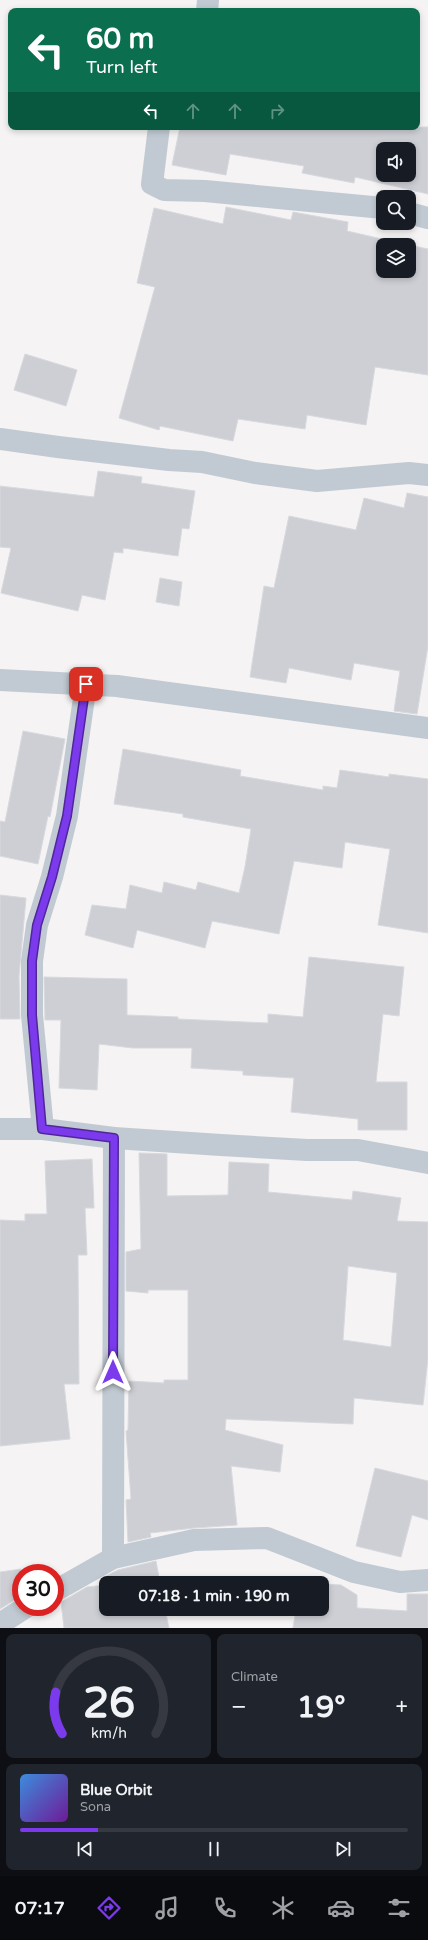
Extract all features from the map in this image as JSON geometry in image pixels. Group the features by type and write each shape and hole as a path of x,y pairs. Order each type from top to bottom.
{"street":[{"path":"159,130 152,184 164,190 205,191 376,207"},
{"path":"416,215 428,218"},
{"path":"0,438 58,448 202,462 255,473 317,481 409,473 428,475"},
{"path":"0,680 125,687 428,728"},
{"path":"42,1129 32,1015 32,961 37,925 52,877 67,816 86,684"},
{"path":"0,1129 42,1129 114,1138 308,1150 358,1150 428,1163"},
{"path":"112,1558 114,1138"},
{"path":"64,1586 112,1558 194,1540 267,1538 354,1572 400,1582 428,1580"},
{"path":"0,1624 12,1616"}],"building":[{"path":"420,127 428,127 428,194 376,182 416,182 416,142 376,142 376,182 355,177 354,183 302,173 304,166 230,154 226,175 172,165 179,130 420,130"},
{"path":"226,207 291,220 293,212 348,222 347,231 378,238 376,238 376,278 416,278 416,246 428,249 428,375 375,367 366,425 307,415 305,429 238,419 233,441 160,426 159,430 119,418 155,287 137,283 154,208 223,224"},
{"path":"25,354 77,370 66,406 14,390"},
{"path":"98,471 142,477 141,483 195,491 189,529 182,528 178,556 123,548 123,553 114,552 105,600 82,595 78,611 1,593 11,548 0,547 0,486 94,497"},
{"path":"407,493 428,497 428,646 417,714 394,711 400,671 354,663 351,680 289,668 286,683 250,677 264,586 274,588 289,516 356,530 364,498 404,508"},
{"path":"160,578 182,582 179,606 156,602"},
{"path":"23,731 65,739 50,817 48,816 38,864 0,856 0,821 5,822"},
{"path":"123,749 241,770 240,776 323,790 323,786 337,788 340,770 389,777 389,774 428,779 428,933 378,925 390,849 345,842 342,868 294,861 279,934 212,921 205,948 137,930 133,948 85,935 92,905 126,909 130,885 162,893 164,882 196,890 198,882 239,893 245,867 251,829 183,817 183,814 114,804"},
{"path":"0,895 26,898 19,976 20,1019 0,1019"},
{"path":"309,957 404,967 399,1016 383,1014 376,1082 407,1082 407,1130 358,1130 358,1119 291,1112 294,1078 243,1075 243,1071 191,1068 192,1048 133,1048 99,1044 97,1090 59,1088 61,1020 45,1020 44,977 127,979 127,1015 268,1023 268,1014 303,1017"},
{"path":"139,1153 167,1154 167,1196 228,1195 229,1162 269,1164 268,1192 352,1200 353,1191 401,1198 397,1221 428,1222 428,1358 423,1405 354,1398 353,1424 226,1419 225,1430 283,1445 280,1472 231,1466 237,1525 150,1533 151,1537 128,1542 126,1500 131,1499 126,1431 128,1430 129,1381 164,1383 164,1380 188,1380 188,1290 148,1290 148,1293 126,1291 126,1252 141,1249","holes":["348,1266 397,1273 391,1347 343,1340"]},
{"path":"92,1159 94,1208 85,1208 87,1255 78,1255 79,1384 64,1384 70,1439 0,1446 0,1220 25,1221 25,1214 47,1214 45,1161"},
{"path":"375,1468 428,1481 428,1520 412,1515 401,1557 356,1546"},
{"path":"156,1561 159,1576 106,1576 118,1570"},
{"path":"12,1570 12,1602 0,1609 0,1572"},
{"path":"329,1584 341,1585 357,1595 357,1608 407,1611 407,1594 428,1594 428,1628 293,1628 295,1616 329,1616"},
{"path":"99,1586 99,1616 166,1616 169,1628 64,1628 63,1616 64,1616 64,1600 87,1587"}],"route":[{"path":"86,684 67,816 52,877 37,925 32,961 32,1015 42,1129 114,1138 113,1372"}]}
